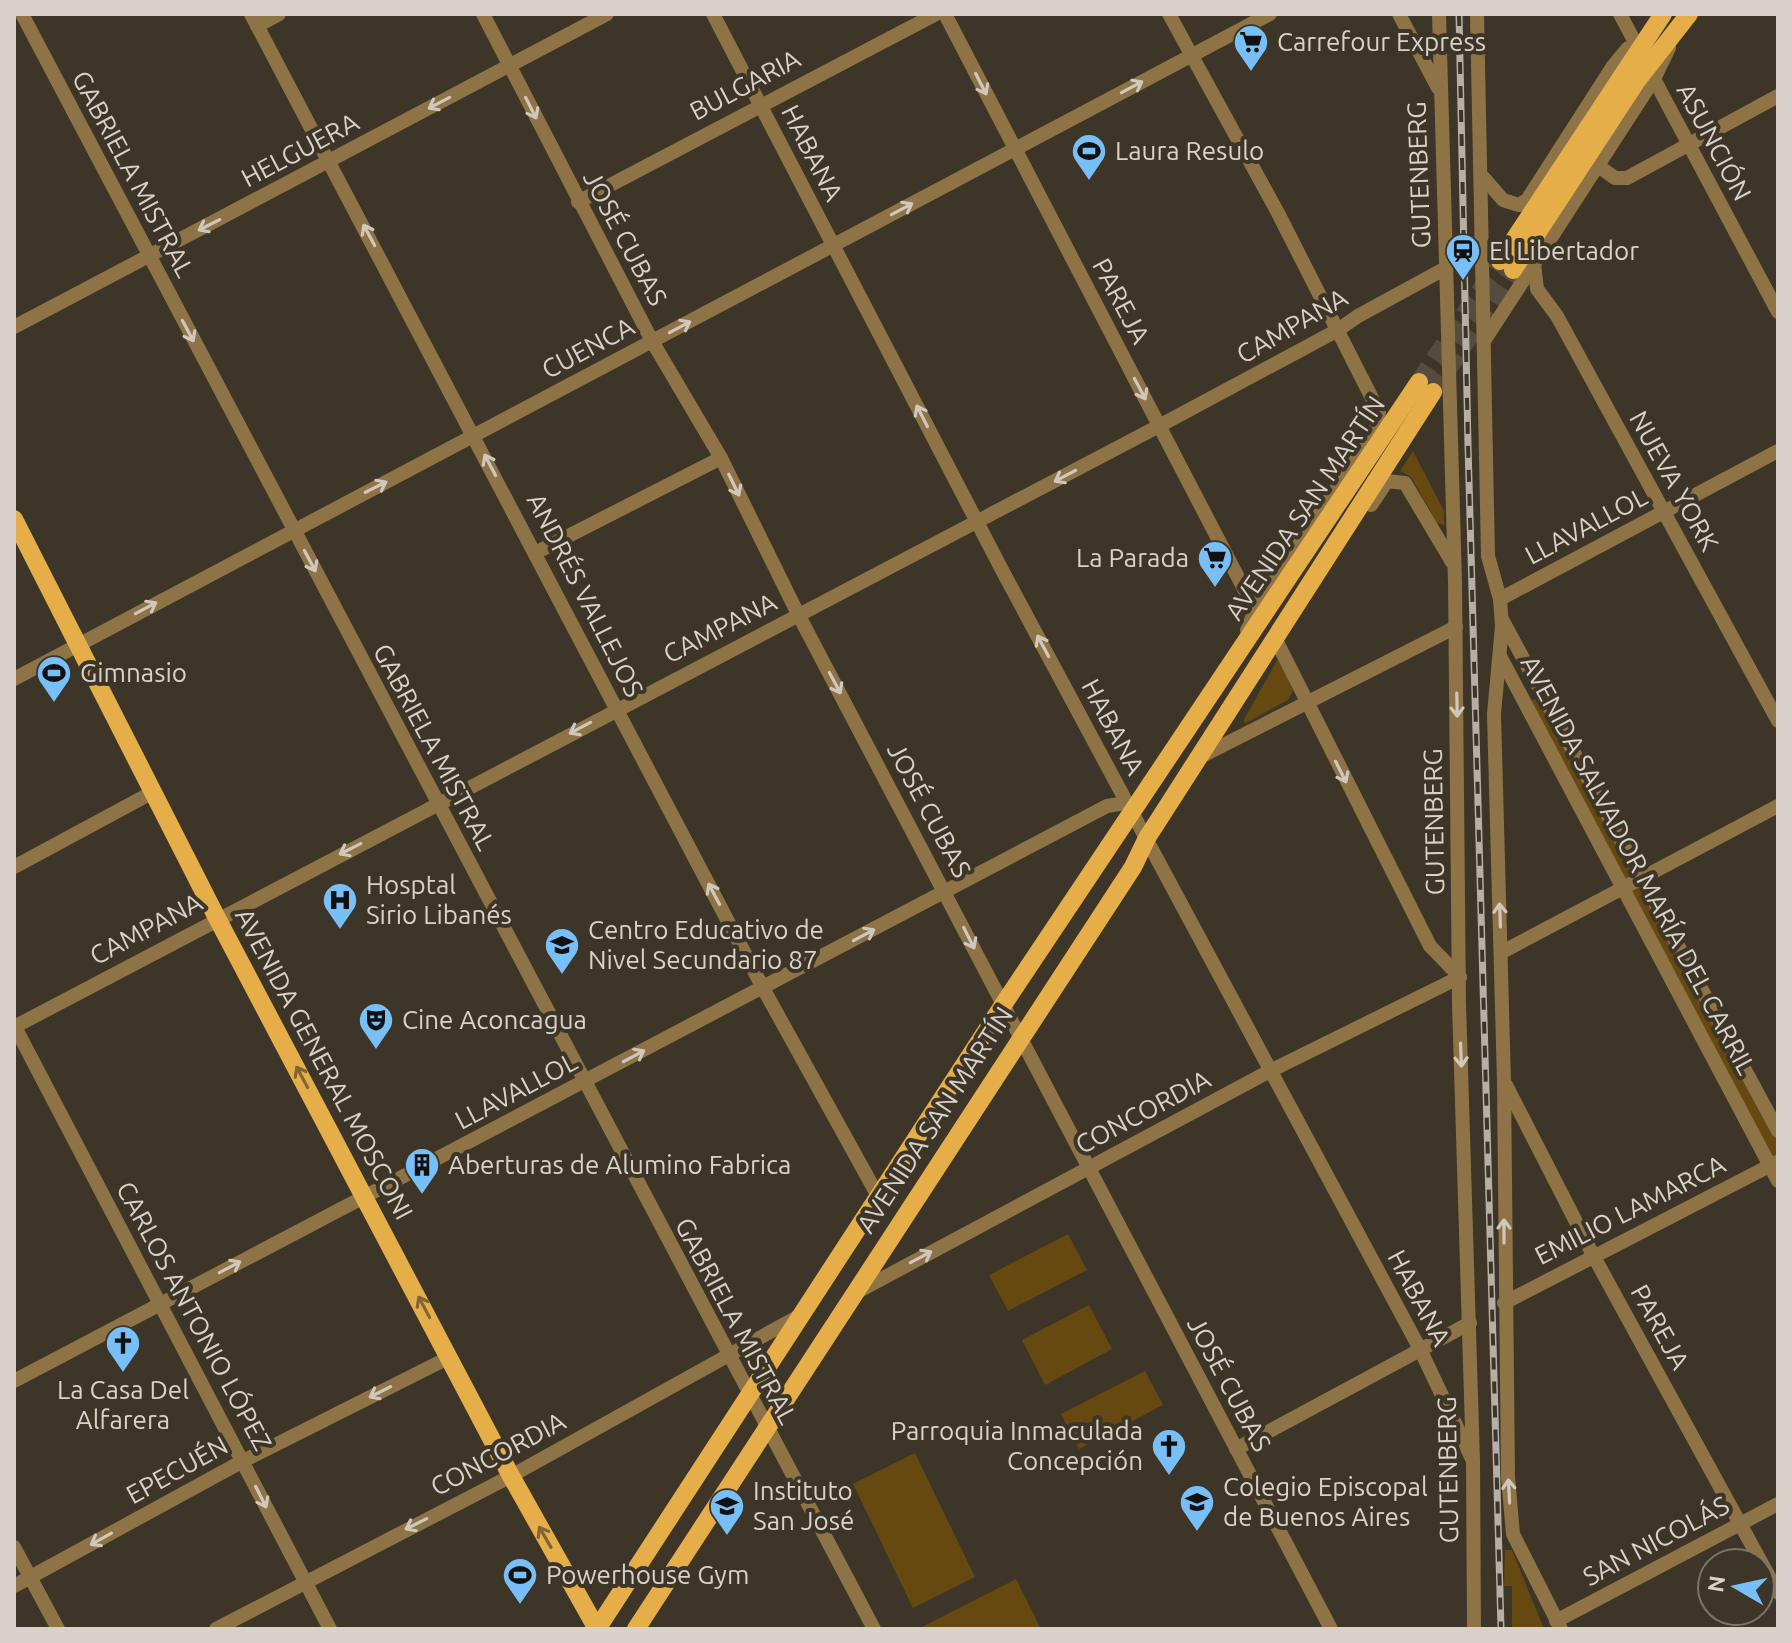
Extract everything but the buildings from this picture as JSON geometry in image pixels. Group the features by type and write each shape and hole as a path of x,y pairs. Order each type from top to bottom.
{"main road":[{"path":"1663,14 1638,48 1507,266 1636,82 1684,21"},
{"name":"AVENIDA SAN MARTÍN","path":"597,1629 1129,808 1426,387 1275,638 1147,838 1133,867 636,1629"},
{"name":"AVENIDA GENERAL MOSCONI","path":"14,519 217,918 511,1476 597,1629"}],"street":[{"name":"GABRIELA MISTRAL","path":"22,14 728,1358 874,1629"},
{"path":"254,20 279,14"},
{"name":"JOSÉ CUBAS","path":"483,14 652,341 721,458 798,614 1331,1629"},
{"name":"HELGUERA","path":"14,327 607,14"},
{"name":"HABANA","path":"713,14 1268,1072 1420,1349 1473,1461"},
{"name":"BULGARIA","path":"578,202 936,14"},
{"name":"PAREJA","path":"945,14 1255,610"},
{"path":"1169,14 1338,330"},
{"name":"CUENCA","path":"14,679 1270,14"},
{"path":"1399,14 1440,91"},
{"name":"GUTENBERG","path":"1439,14 1456,627 1474,1629"},
{"path":"1477,14 1483,177 1488,556 1500,599 1501,618 1494,714 1502,952 1504,1303 1511,1523 1558,1626"},
{"path":"1483,177 1503,200 1513,204 1524,203 1613,66 1628,48 1638,48 1620,14"},
{"name":"ANDRÉS VALLEJOS","path":"254,20 537,552 763,988 878,1196"},
{"path":"1483,341 1654,79 1684,21"},
{"name":"ASUNCIÓN","path":"1654,79 1778,312"},
{"path":"1597,165 1615,178 1627,178 1778,96"},
{"name":"NUEVA YORK","path":"1534,263 1537,289 1557,316 1778,721"},
{"name":"CAMPANA","path":"14,1026 1159,426 1446,268"},
{"name":"AVENIDA SAN MARTÍN","path":"1234,662 1255,610 1379,421 1376,403 1340,341 1338,330"},
{"name":"LLAVALLOL","path":"1500,599 1778,451"},
{"path":"537,552 721,458"},
{"name":"AVENIDA SAN MARTÍN","path":"1275,638 1297,616 1387,481 1402,481 1409,487 1453,564"},
{"name":"AVENIDA SALVADOR MARÍA DEL CARRIL","path":"1501,618 1778,1131"},
{"path":"1198,758 1456,627"},
{"path":"1275,638 1430,946 1460,977"},
{"name":"AVENIDA SALVADOR MARÍA DEL CARRIL","path":"1500,656 1774,1163 1778,1181"},
{"path":"14,867 153,792"},
{"name":"LLAVALLOL","path":"14,1381 1107,806 1129,808"},
{"path":"1502,952 1778,806"},
{"name":"CONCORDIA","path":"852,1294 1268,1072 1460,977"},
{"name":"CARLOS ANTONIO LÓPEZ","path":"14,1026 330,1629"},
{"name":"PAREJA","path":"1504,1082 1593,1255 1778,1593"},
{"name":"EMILIO LAMARCA","path":"1504,1303 1774,1163"},
{"name":"CONCORDIA","path":"216,1629 511,1476 799,1316"},
{"path":"1236,1449 1470,1323"},
{"name":"EPECUÉN","path":"14,1586 243,1461 450,1357"},
{"name":"SAN NICOLÁS","path":"1558,1626 1778,1504"},
{"path":"14,1547 58,1629"}],"shaded area":[{"path":"1413,451 1444,511 1444,525 1437,523 1411,477 1400,471"},
{"path":"1279,657 1293,691 1288,700 1246,723 1243,721"},
{"path":"1544,694 1778,1131 1778,1181 1526,704"},
{"path":"1068,1234 1087,1270 1008,1311 989,1275"},
{"path":"1089,1305 1112,1349 1045,1385 1022,1340"},
{"path":"1145,1371 1163,1405 1079,1449 1061,1414"},
{"path":"915,1453 975,1577 913,1608 853,1484"},
{"path":"1505,1550 1512,1550 1544,1629 1512,1629 1512,1586 1504,1586"},
{"path":"1016,1579 1041,1629 918,1629"}],"tunnel":[{"path":"1419,382 1500,261"},
{"path":"1433,392 1513,270"}],"railway":[{"path":"1459,14 1501,1629"}],"place":[{"name":"Carrefour Express","path":"1251,73"},
{"name":"Laura Resulo","path":"1089,182"},
{"name":"El Libertador","path":"1463,282"},
{"name":"La Parada","path":"1215,589"},
{"name":"Gimnasio","path":"54,704"},
{"name":"Hosptal Sirio Libanés","path":"340,931"},
{"name":"Centro Educativo de Nivel Secundario 87","path":"562,976"},
{"name":"Cine Aconcagua","path":"376,1051"},
{"name":"Aberturas de Alumino Fabrica","path":"422,1196"},
{"name":"La Casa Del Alfarera","path":"123,1374"},
{"name":"Parroquia Inmaculada Concepción","path":"1169,1477"},
{"name":"Colegio Episcopal de Buenos Aires","path":"1197,1533"},
{"name":"Instituto San José","path":"727,1537"},
{"name":"Powerhouse Gym","path":"520,1606"}]}
